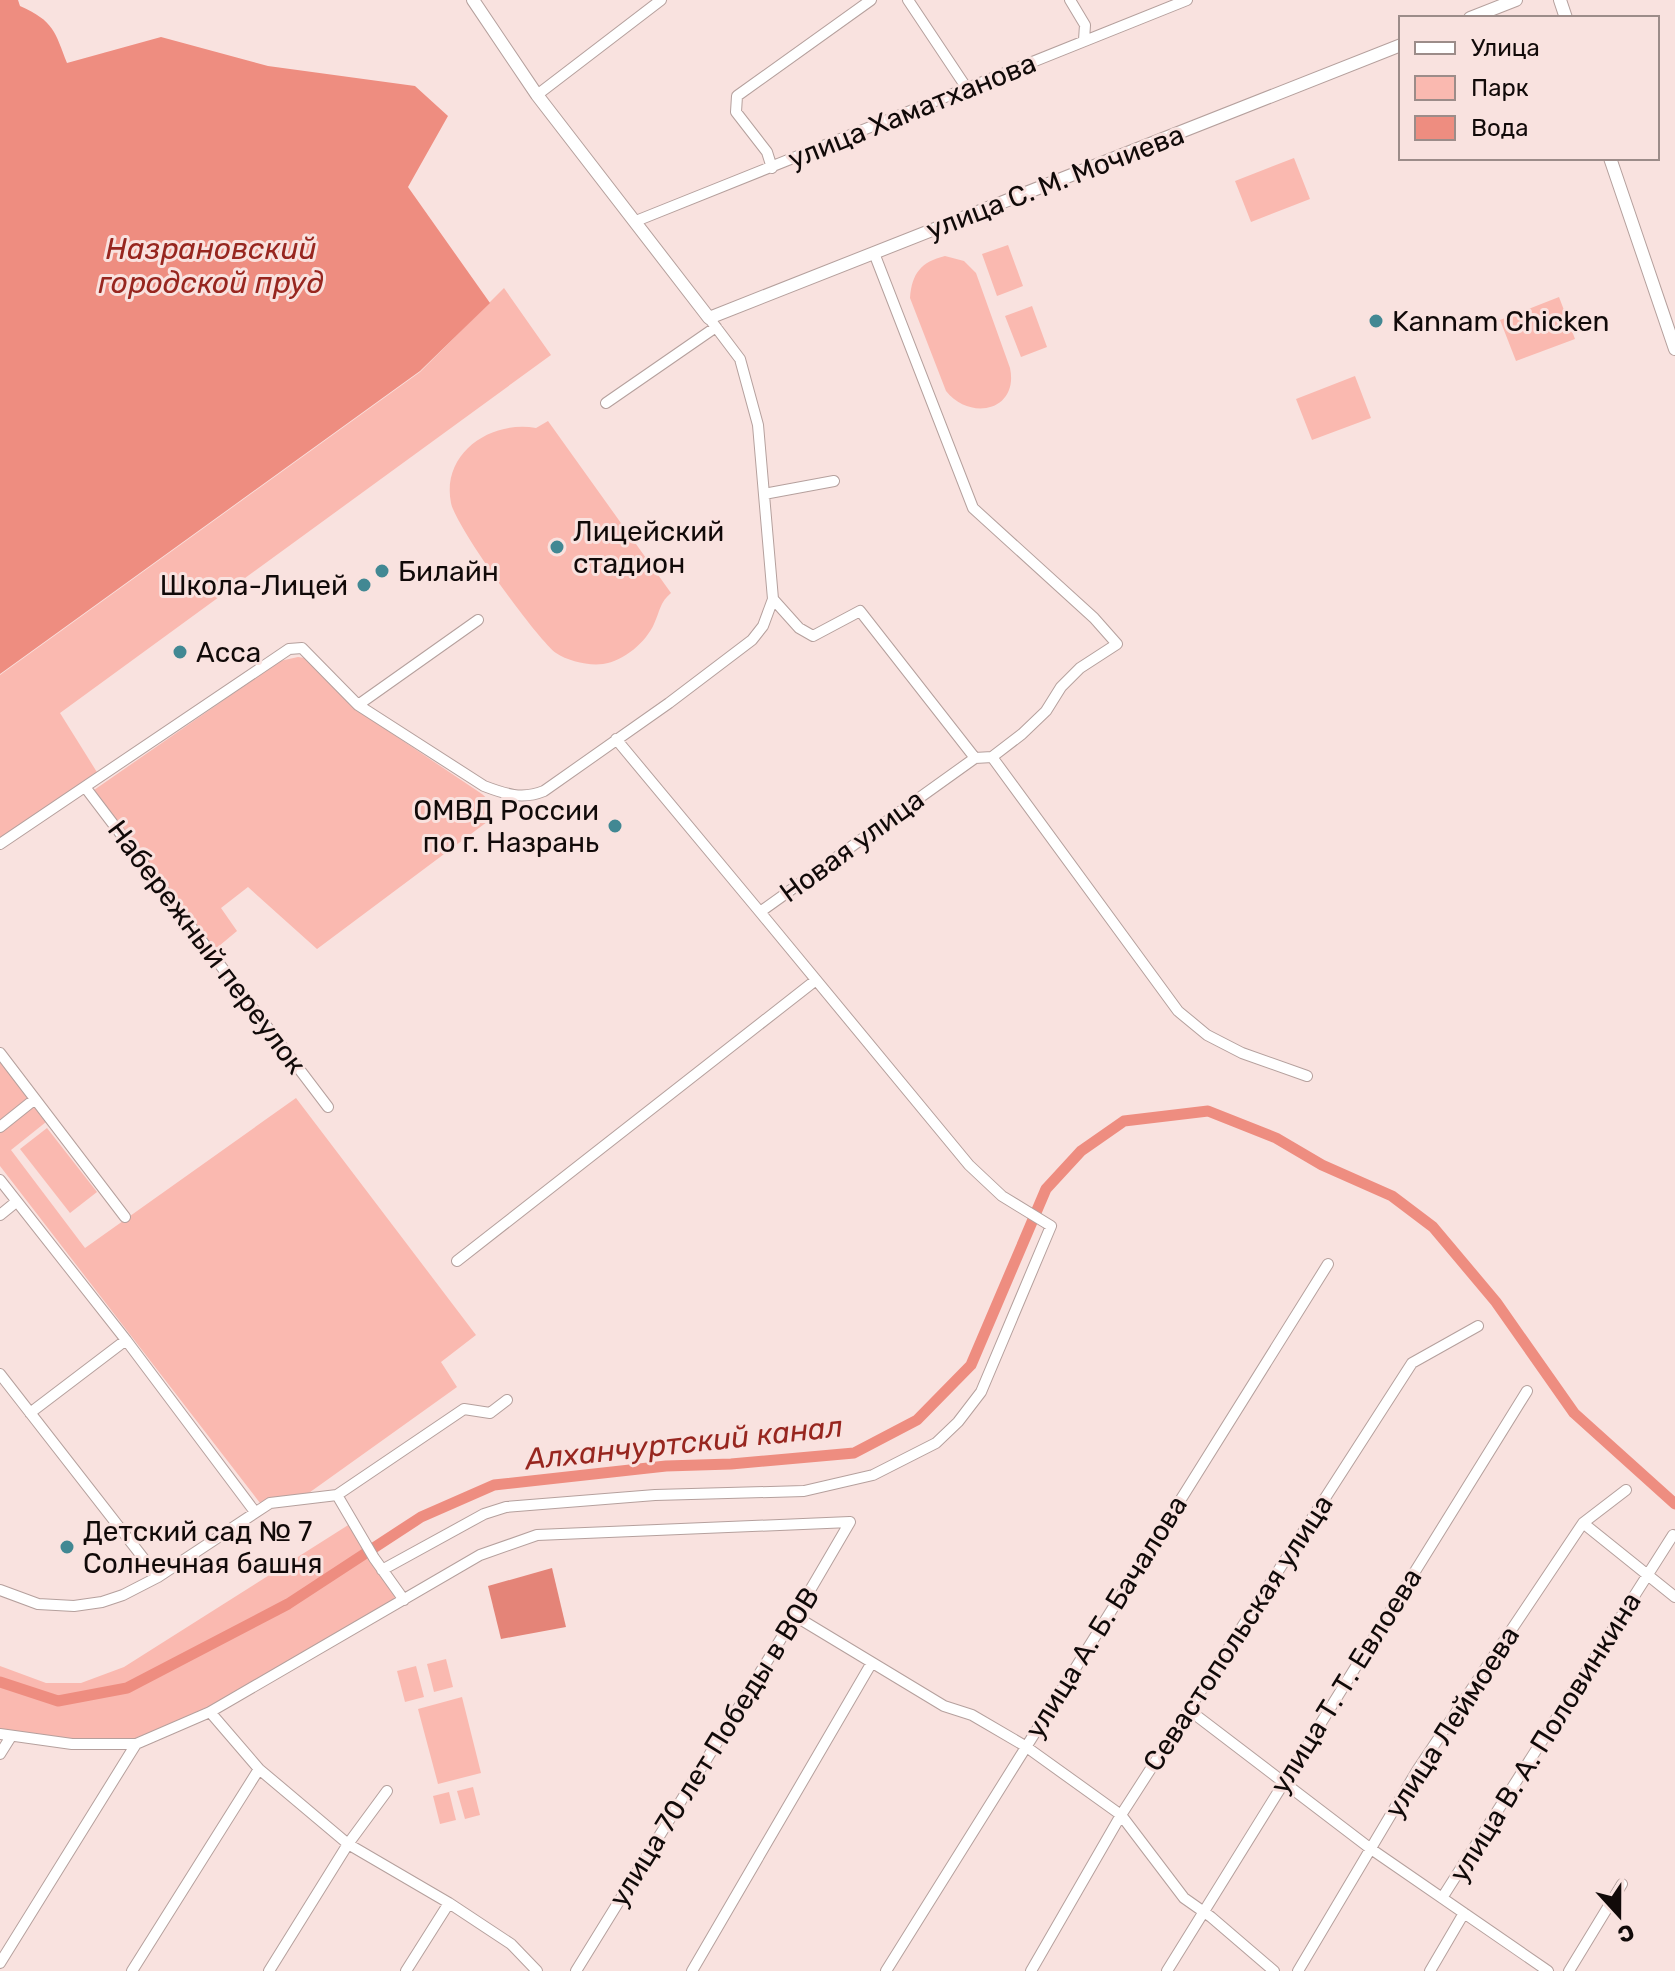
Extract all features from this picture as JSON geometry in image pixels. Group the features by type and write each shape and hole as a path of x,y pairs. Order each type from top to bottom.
{"street":[{"path":"0,844 289,649 302,648 358,705 484,786 507,795 532,796 544,791 711,671 752,640 763,626 773,599 764,494 758,425 740,359 537,95 473,0"},
{"path":"537,95 661,0"},
{"path":"772,168 767,152 736,112 737,96 871,0"},
{"path":"908,0 968,90"},
{"path":"1070,0 1085,25 1084,40"},
{"name":"улица Хаматханова","path":"636,221 1187,0"},
{"path":"1475,16 1516,0"},
{"name":"улица С. М. Мочиева","path":"713,323 874,253 1399,46"},
{"path":"1611,160 1675,349"},
{"path":"773,599 803,632 813,636 860,611 975,758 992,757 1022,734 1046,711 1061,687 1080,668 1117,644 1094,618 973,508 874,253"},
{"path":"606,403 713,323"},
{"path":"764,494 834,481"},
{"path":"358,705 478,620"},
{"name":"Новая улица","path":"616,739 760,912 975,758"},
{"path":"992,757 1178,1011 1207,1035 1242,1053 1307,1076"},
{"name":"Набережный переулок","path":"85,787 328,1107"},
{"path":"382,1570 484,1514 506,1507 655,1495 804,1491 873,1475 936,1443 958,1422 981,1392 1051,1226 1002,1196 969,1165 760,912"},
{"path":"457,1261 816,980"},
{"path":"0,1053 125,1217"},
{"path":"0,1127 35,1099"},
{"path":"0,1180 126,1340 255,1512"},
{"path":"0,1215 16,1202"},
{"name":"улица А. Б. Бачалова","path":"886,1971 1328,1264"},
{"name":"Севастопольская улица","path":"1031,1971 1121,1815 1412,1363 1478,1326"},
{"path":"30,1413 126,1340"},
{"path":"0,1374 158,1577"},
{"name":"улица Т. Т. Евлоева","path":"1167,1971 1527,1391"},
{"path":"0,1590 38,1604 74,1606 102,1602 145,1585 270,1503 337,1495 464,1409 490,1413 507,1400"},
{"name":"улица Леймоева","path":"1298,1971 1418,1769 1583,1523 1626,1490"},
{"path":"0,1754 5,1736 72,1744 136,1744 210,1712 404,1600 374,1558 337,1495"},
{"name":"улица 70 лет Победы в ВОВ","path":"404,1600 480,1555 537,1535 850,1522 576,1971"},
{"path":"1583,1523 1675,1597"},
{"name":"улица В. А. Половинкина","path":"1442,1898 1673,1535"},
{"path":"795,1616 944,1706 972,1715 1025,1746 1121,1815 1184,1898 1274,1971"},
{"path":"692,1971 871,1664"},
{"path":"1189,1710 1371,1849 1548,1971"},
{"path":"210,1712 259,1769 348,1844 449,1903 511,1944 537,1971"},
{"path":"0,1963 136,1744"},
{"path":"132,1971 259,1769"},
{"path":"269,1971 348,1844 387,1791"},
{"path":"1569,1971 1622,1884"},
{"path":"406,1971 449,1903"},
{"name":"улица В. А. Половинкина","path":"1430,1971 1464,1913"}],"green space":[{"path":"1294,158 1310,199 1251,222 1235,181"},
{"path":"1008,245 1023,286 997,296 982,254"},
{"path":"945,256 964,261 976,273 1010,368 1011,382 1007,394 991,407 968,406 956,401 946,391 910,298 919,270"},
{"path":"504,288 551,355 60,713 100,777 0,844 0,675 420,372"},
{"path":"1559,297 1575,339 1516,361 1500,320"},
{"path":"1032,306 1047,347 1021,357 1005,316"},
{"path":"1355,376 1371,418 1312,440 1296,399"},
{"path":"548,421 671,593 662,603 646,637 626,655 603,664 572,661 556,653 546,643 481,557 451,503 450,485 454,469 473,444 502,429 536,428"},
{"path":"298,657 314,664 351,706 482,794 492,803 491,819 317,949 248,887 221,908 237,931 213,951 94,790 280,661"},
{"path":"0,1053 44,1110 39,1114 46,1122 11,1150 85,1248 296,1098 476,1335 441,1362 457,1387 306,1495 268,1498 260,1503 0,1166"},
{"path":"47,1128 97,1192 70,1213 20,1149"},
{"path":"353,1522 404,1600 210,1712 136,1744 0,1734 0,1666 46,1683 81,1683 124,1667"},
{"path":"446,1659 453,1687 434,1692 427,1664"},
{"path":"416,1666 424,1697 405,1702 397,1671"},
{"path":"462,1697 481,1773 438,1784 418,1709"},
{"path":"473,1787 480,1815 465,1819 457,1791"},
{"path":"449,1792 456,1820 440,1824 433,1796"}],"shaded area":[{"path":"552,1568 566,1627 501,1639 488,1586"}],"water":[{"name":"Назрановский городской пруд","path":"0,0 18,0 20,6 47,22 67,63 161,37 268,66 415,86 448,116 408,187 490,303 420,371 0,674"}],"waterway":[{"name":"Алханчуртский канал","path":"0,1682 58,1701 127,1688 288,1604 421,1517 494,1485 666,1466 731,1464 854,1453 917,1420 971,1365 1046,1189 1081,1151 1124,1121 1208,1111 1276,1138 1322,1165 1392,1196 1433,1227 1496,1302 1574,1413 1675,1504"}],"place":[{"name":"Kannam Chicken","path":"1376,321"},
{"name":"Лицейский стадион","path":"557,547"},
{"name":"Билайн","path":"382,571"},
{"name":"Школа-Лицей","path":"364,585"},
{"name":"Асса","path":"180,652"},
{"name":"ОМВД России по г. Назрань","path":"615,826"},
{"name":"Детский сад № 7 Солнечная башня","path":"67,1547"}]}
